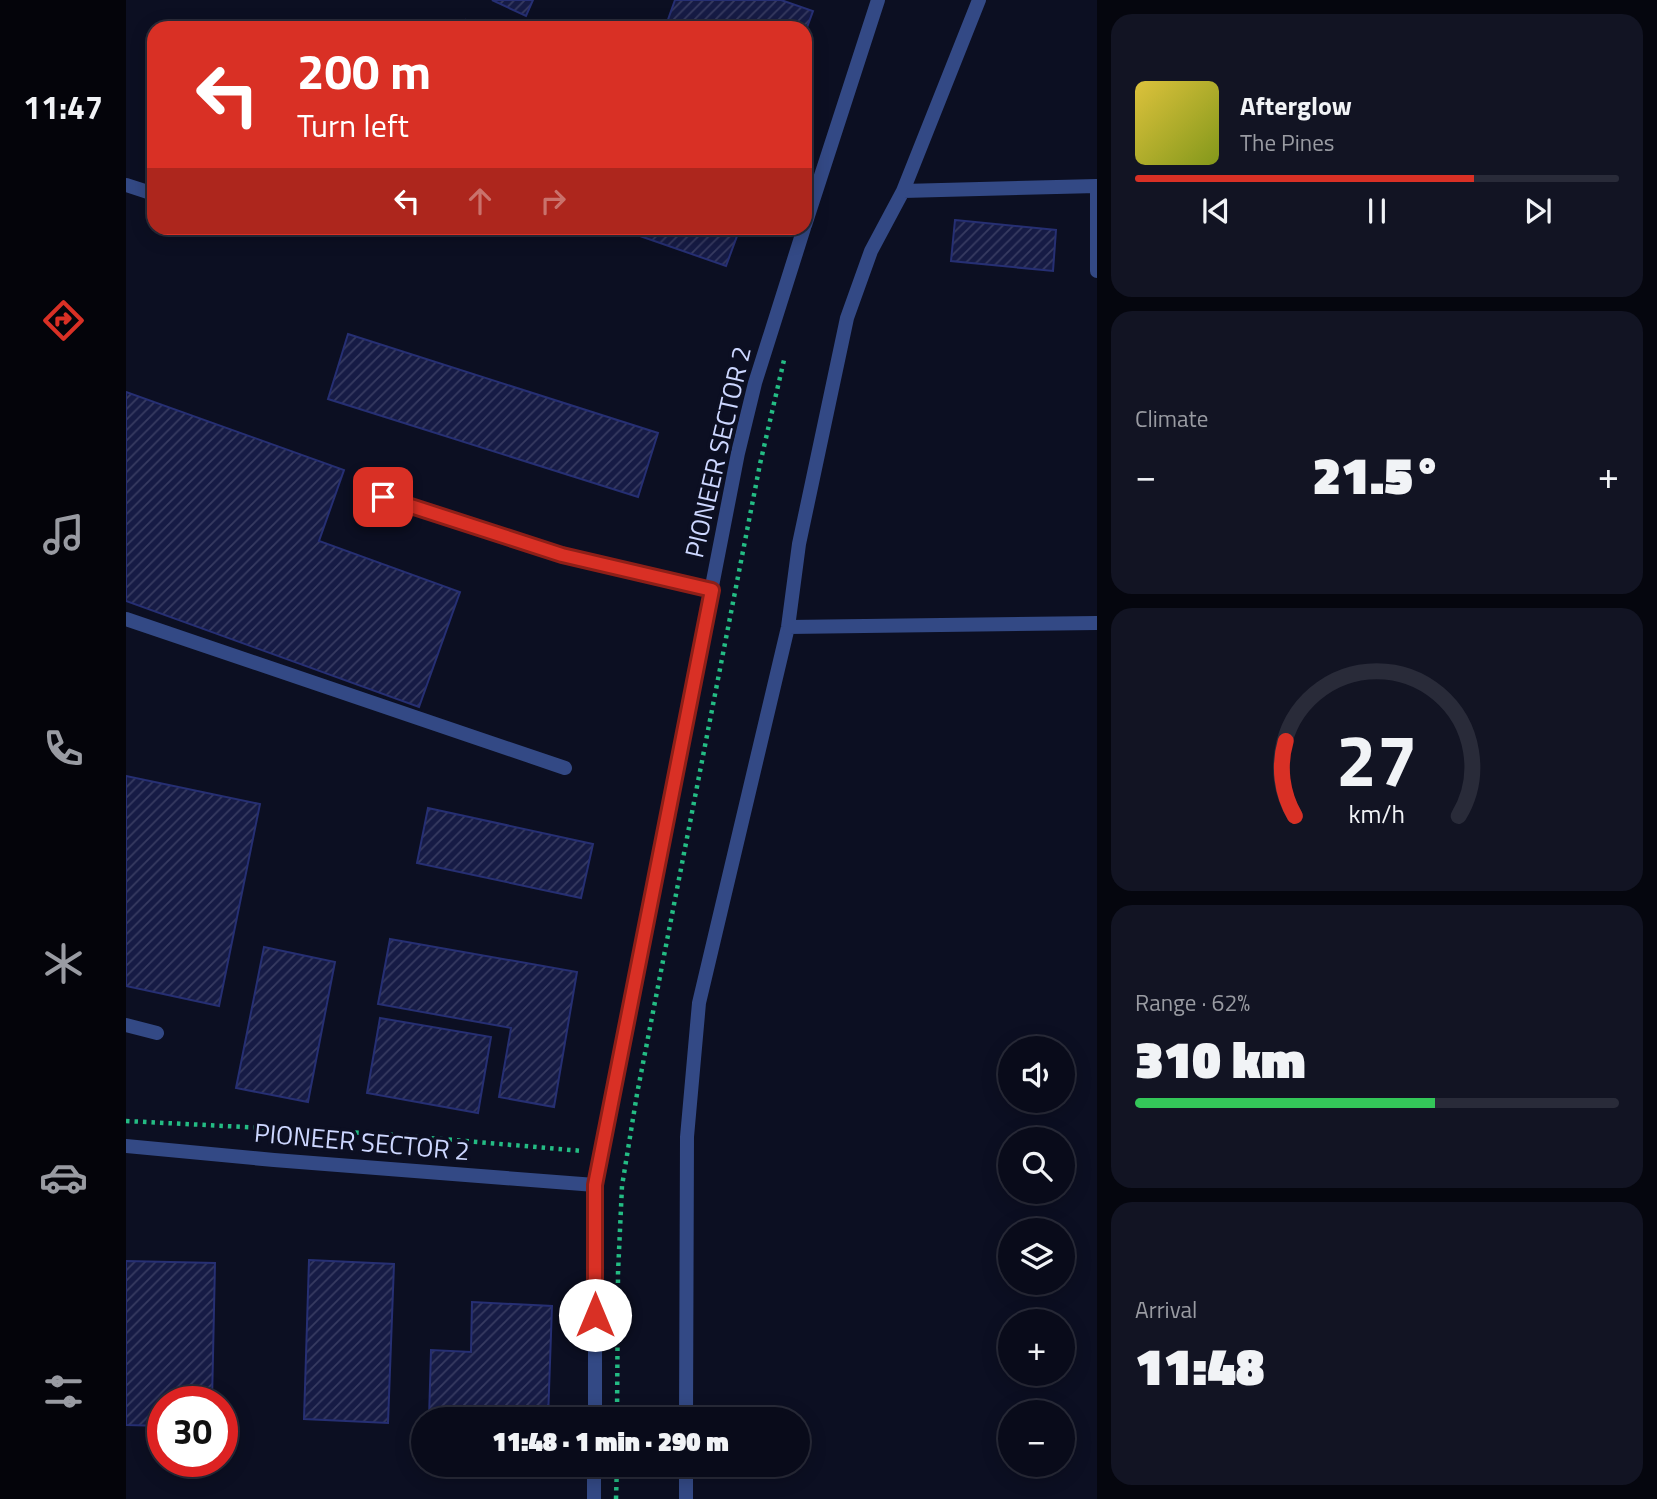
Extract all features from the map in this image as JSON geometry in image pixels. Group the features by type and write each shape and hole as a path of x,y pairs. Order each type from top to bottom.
{"street":[{"name":"PIONEER SECTOR 2","path":"812,204 878,0"},
{"path":"686,1407 687,1137 699,1003 789,627 799,544 847,318 871,251 903,191 979,0"},
{"path":"126,185 147,192"},
{"path":"903,191 1097,186 1097,271"},
{"name":"PIONEER SECTOR 2","path":"594,1407 595,1185 738,453 755,383 802,235"},
{"path":"383,497 562,555 712,590"},
{"path":"126,619 565,768"},
{"path":"789,627 1097,622"},
{"path":"126,1025 157,1033"},
{"name":"PIONEER SECTOR 2","path":"126,1146 595,1185"},
{"path":"594,1477 594,1499"},
{"path":"686,1477 686,1499"}],"path":[{"path":"617,1407 622,1186 636,1094 757,477 785,359"},
{"path":"126,1121 383,1134 601,1153"},
{"path":"616,1499 617,1477"}],"building":[{"path":"492,0 533,0 526,16"},
{"path":"675,0 781,0 813,11 809,21 668,21"},
{"path":"955,220 1056,230 1053,271 951,261"},
{"path":"637,235 737,235 726,266"},
{"path":"348,334 658,433 638,497 328,399"},
{"path":"126,392 344,470 319,541 460,592 419,707 126,601"},
{"path":"126,776 260,804 219,1006 126,986"},
{"path":"428,808 593,844 581,898 417,863"},
{"path":"390,939 577,972 554,1107 499,1097 511,1028 378,1004"},
{"path":"264,947 335,962 308,1102 236,1088"},
{"path":"380,1018 491,1037 478,1113 367,1093"},
{"path":"309,1260 394,1264 388,1423 304,1419"},
{"path":"126,1261 215,1263 212,1386 147,1386 147,1426 126,1425"},
{"path":"472,1302 552,1306 548,1407 429,1407 431,1350 471,1352"}],"route":[{"path":"383,497 562,555 712,590 595,1185 595,1315"}]}
